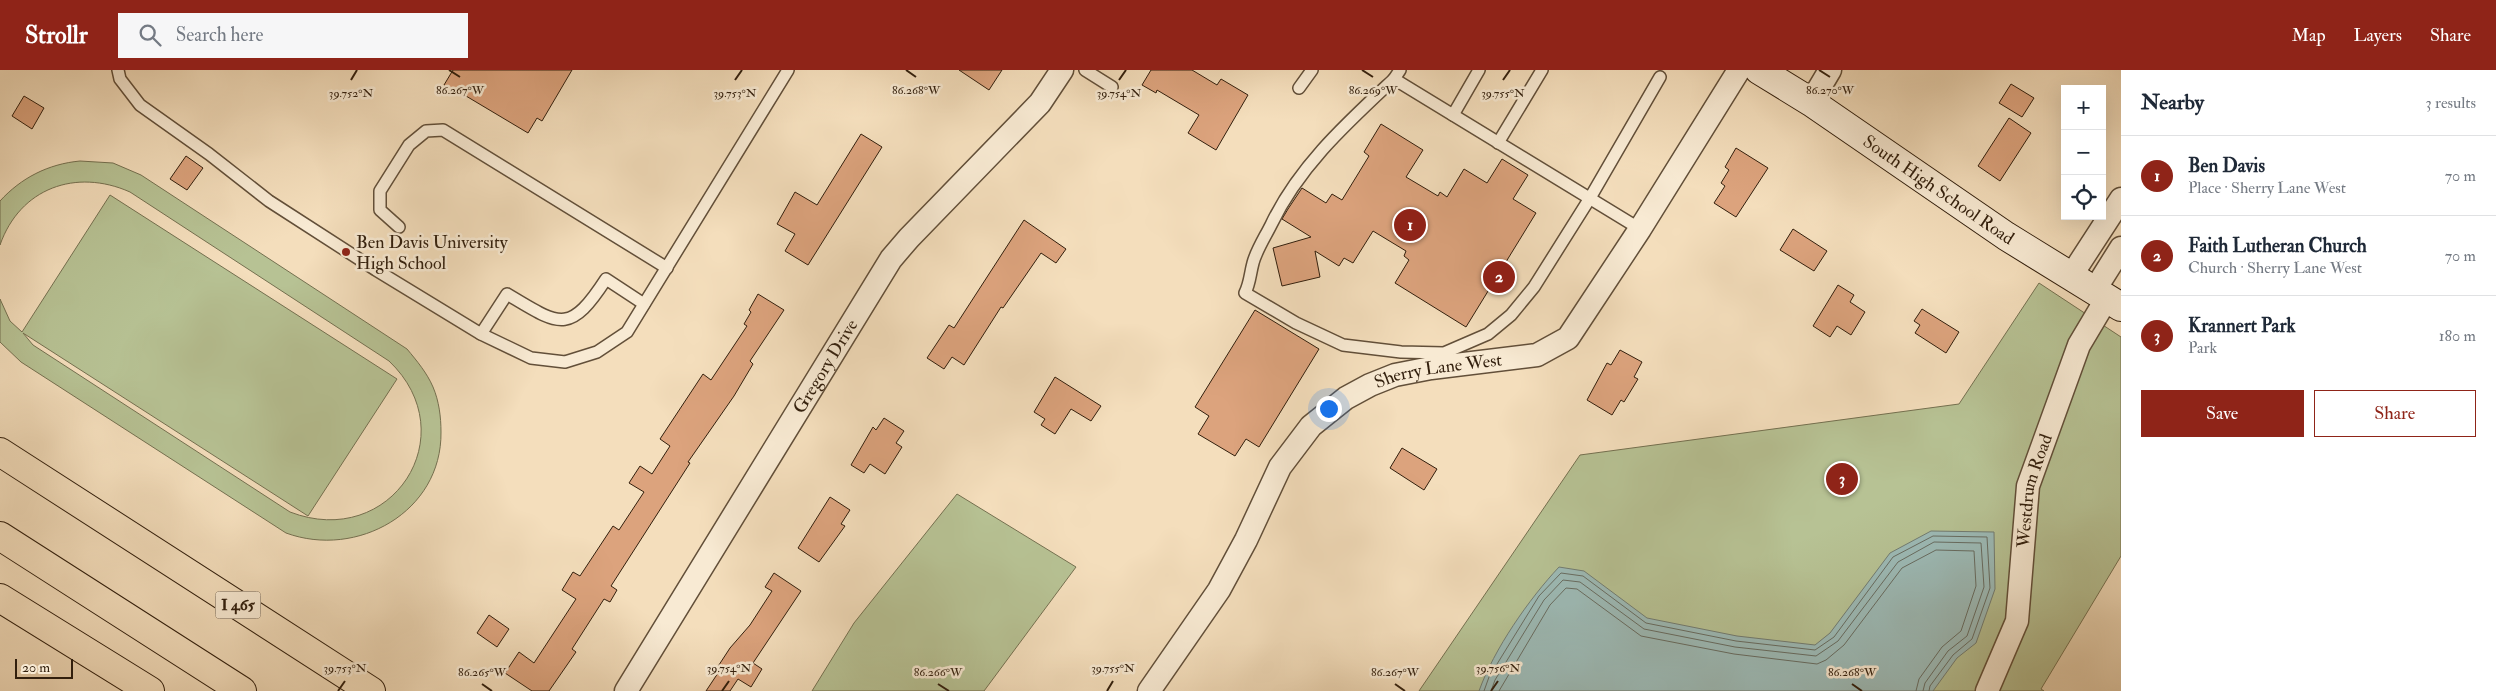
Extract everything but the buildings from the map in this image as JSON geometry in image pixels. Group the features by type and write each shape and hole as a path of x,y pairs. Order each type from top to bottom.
{"highway":[{"path":"0,432 105,519"},
{"name":"I 465","path":"0,452 371,691"},
{"path":"0,536 242,691"},
{"path":"0,598 150,691"}],"street":[{"name":"Gregory Drive","path":"626,691 891,259 1040,103 1062,70"},
{"name":"Sherry Lane West","path":"1149,691 1219,590 1246,540 1280,467 1311,426 1346,398 1395,375 1431,368 1537,355 1568,338 1640,229 1739,70"},
{"name":"South High School Road","path":"1759,70 1811,102 2006,236 2107,299"},
{"path":"1811,102 1830,70"},
{"path":"2071,276 2121,199"},
{"name":"Westdrum Road","path":"1987,691 2017,621 2028,486 2079,345 2107,299 2121,248"}],"lane":[{"path":"118,70 120,79 140,106 209,154 269,201 376,270 481,334 531,358 565,362 597,352 626,332 788,70"},
{"path":"1085,70 1112,87"},
{"path":"1299,88 1312,70"},
{"path":"1453,115 1479,70"},
{"path":"1498,143 1542,70"},
{"path":"1640,229 1590,198 1498,143 1453,115 1397,75 1329,140 1291,190 1272,222 1253,262 1251,280 1245,293 1296,324 1343,345 1401,352 1444,353 1488,334 1511,315 1534,287 1590,198 1660,77"},
{"path":"399,227 380,210 380,190 410,145 426,131 443,130 667,268"},
{"path":"481,334 508,294 549,319 574,318 589,305 606,280 644,304"}],"green space":[{"path":"80,161 113,163 141,175 407,349 425,372 433,387 438,403 441,426 438,460 427,485 411,506 391,522 367,534 340,539 313,539 286,533 21,362 0,342 0,299 10,321 22,332 110,195 397,379 308,516 326,520 359,515 386,501 407,479 419,452 421,421 411,390 389,361 130,192 110,185 90,182 70,183 52,188 36,197 21,209 9,225 0,245 0,201 17,185 46,169","holes":["23,333 308,516 290,512 33,345"]},
{"path":"2039,283 2121,337 2121,556 2041,689 2044,691 1419,691 1580,455 1959,404"},
{"path":"957,494 1076,567 984,691 812,691 854,623"}],"water":[{"path":"1931,531 1994,532 1995,589 1976,643 1957,658 1933,691 1479,691 1494,658 1513,625 1559,567 1584,571 1647,618 1737,636 1815,645 1830,633 1890,553"}],"place":[{"name":"Ben Davis","path":"1410,225"},
{"name":"Ben Davis University High School","path":"346,252"},
{"name":"Faith Lutheran Church","path":"1499,277"},
{"name":"Krannert Park","path":"1842,479"}]}
